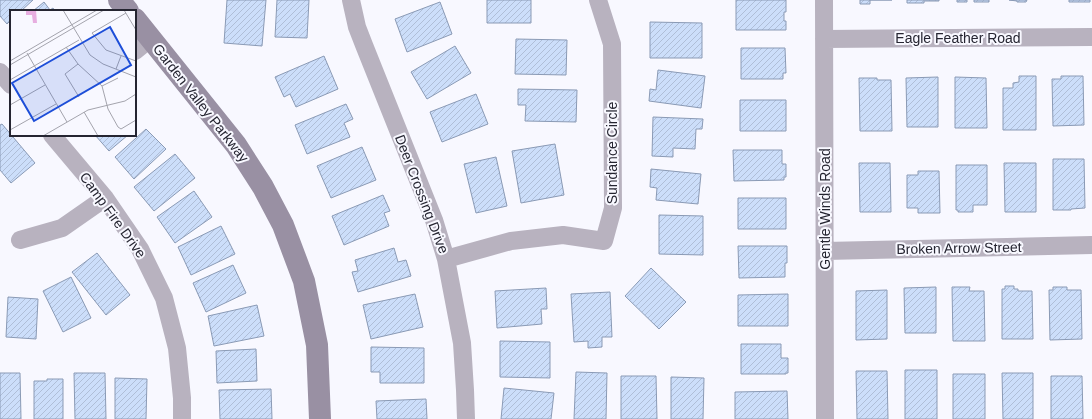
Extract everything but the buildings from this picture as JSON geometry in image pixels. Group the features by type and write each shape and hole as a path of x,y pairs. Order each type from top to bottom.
{"street":[{"path":"119,0 127,10"},
{"name":"Deer Crossing Drive","path":"351,0 357,27 434,220 446,259 462,343 466,419"},
{"name":"Sundance Circle","path":"446,259 511,241 563,235 604,241 613,208 612,44 598,0"},
{"name":"Gentle Winds Road","path":"824,0 825,419"},
{"name":"Garden Valley Parkway","path":"136,22 143,45 236,144 283,225 304,281 317,345 320,419"},
{"name":"Eagle Feather Road","path":"824,39 1092,37"},
{"path":"0,72 10,84"},
{"name":"Camp Fire Drive","path":"53,136 105,198 140,249 164,298 177,348 182,398 182,419"},
{"path":"20,240 62,228 105,198"},
{"name":"Broken Arrow Street","path":"825,251 1092,245"}]}
